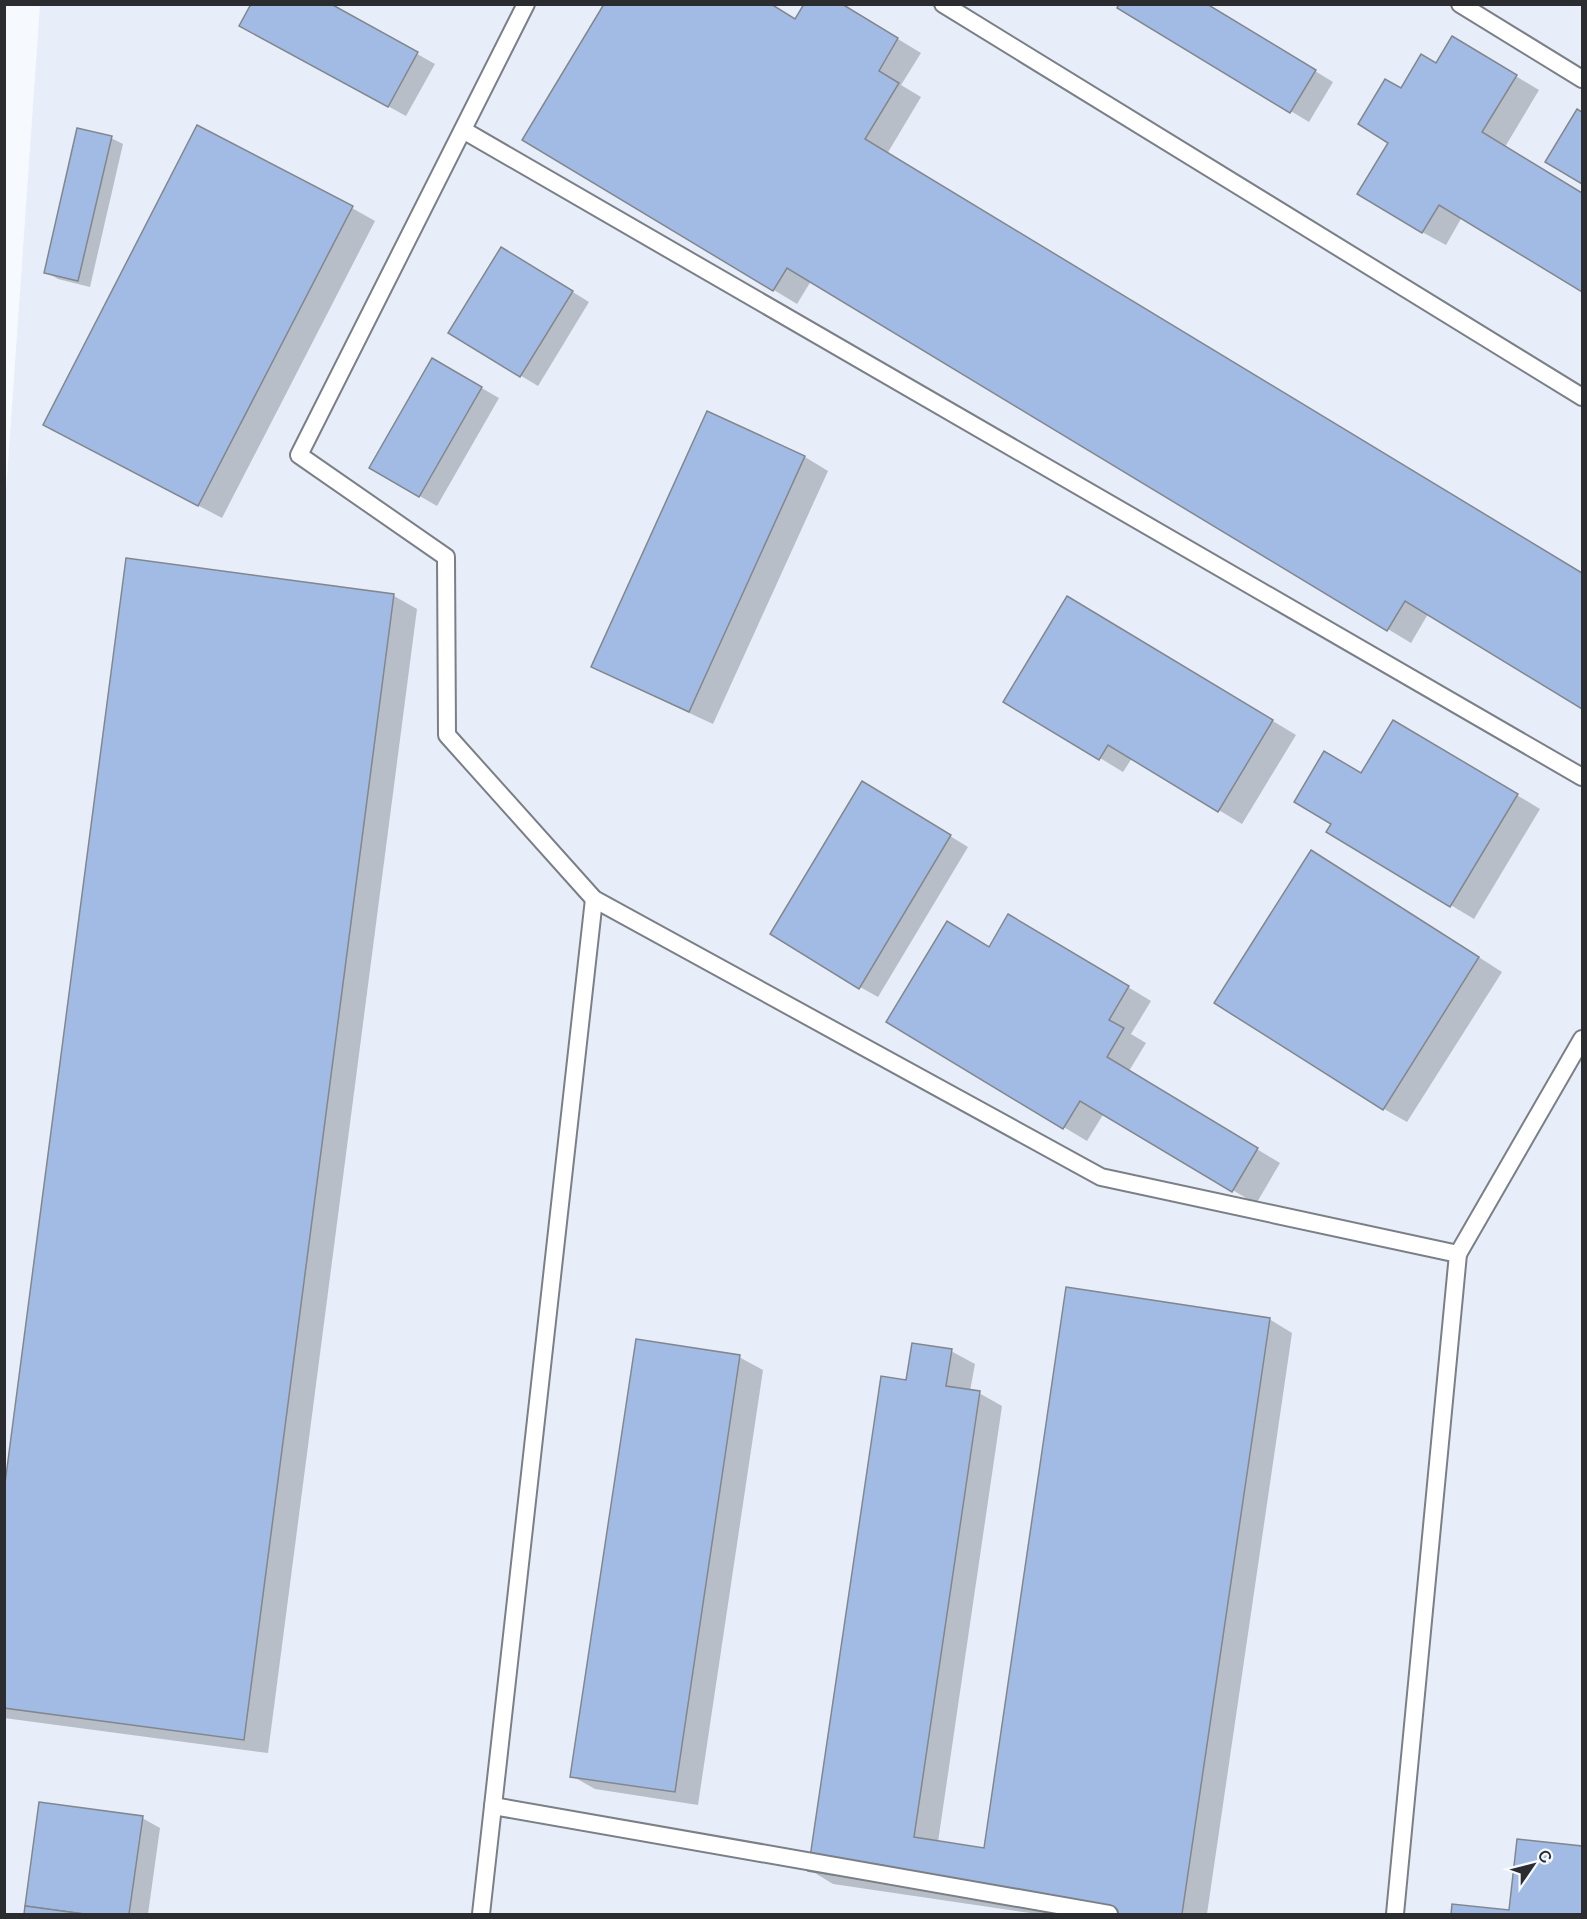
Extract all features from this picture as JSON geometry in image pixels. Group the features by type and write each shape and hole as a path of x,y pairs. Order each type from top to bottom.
{"lane":[{"path":"526,4 299,455 446,557 447,735 594,899 1101,1177 1458,1254"},
{"path":"943,4 1582,397"},
{"path":"1460,4 1582,78"},
{"path":"463,130 1582,777"},
{"path":"481,1914 594,899"},
{"path":"1395,1914 1458,1254 1582,1039"},
{"path":"493,1806 1109,1914"}],"shaded area":[{"path":"40,5 1582,5 1582,1914 5,1914 4,521"}],"building":[{"path":"251,4 331,4 418,52 388,107 239,26"},
{"path":"604,4 771,4 795,19 804,4 842,4 898,38 879,71 899,83 865,139 1582,573 1582,709 1405,601 1387,631 787,268 773,291 522,140"},
{"path":"1119,4 1207,4 1316,70 1290,113 1117,8"},
{"path":"1452,36 1517,75 1482,132 1582,193 1582,292 1439,205 1422,233 1357,194 1388,143 1358,124 1385,79 1401,88 1421,54 1436,63"},
{"path":"1577,109 1582,112 1582,184 1545,162"},
{"path":"197,125 353,206 198,506 43,425"},
{"path":"77,128 112,136 78,281 44,273"},
{"path":"501,247 573,291 520,377 448,333"},
{"path":"432,358 482,387 419,497 369,468"},
{"path":"707,411 805,456 689,712 591,667"},
{"path":"126,558 394,594 244,1740 4,1708 4,1491"},
{"path":"1067,596 1273,720 1218,812 1108,745 1099,760 1003,702"},
{"path":"1393,720 1518,794 1450,907 1326,832 1331,824 1294,802 1324,751 1361,773"},
{"path":"862,781 951,835 859,989 770,934"},
{"path":"1311,850 1479,957 1383,1110 1214,1003"},
{"path":"1008,914 1129,986 1109,1020 1124,1028 1107,1057 1258,1148 1232,1192 1080,1101 1063,1129 886,1022 947,921 989,947"},
{"path":"1066,1287 1270,1318 1182,1914 1095,1914 808,1871 881,1376 906,1380 912,1343 952,1349 946,1386 980,1391 914,1837 984,1848"},
{"path":"636,1339 740,1355 675,1792 570,1777"},
{"path":"39,1802 143,1816 129,1914 84,1914 25,1906"},
{"path":"1517,1839 1582,1846 1582,1914 1451,1914 1452,1904 1509,1910"},
{"path":"25,1906 84,1914 24,1914"}]}
